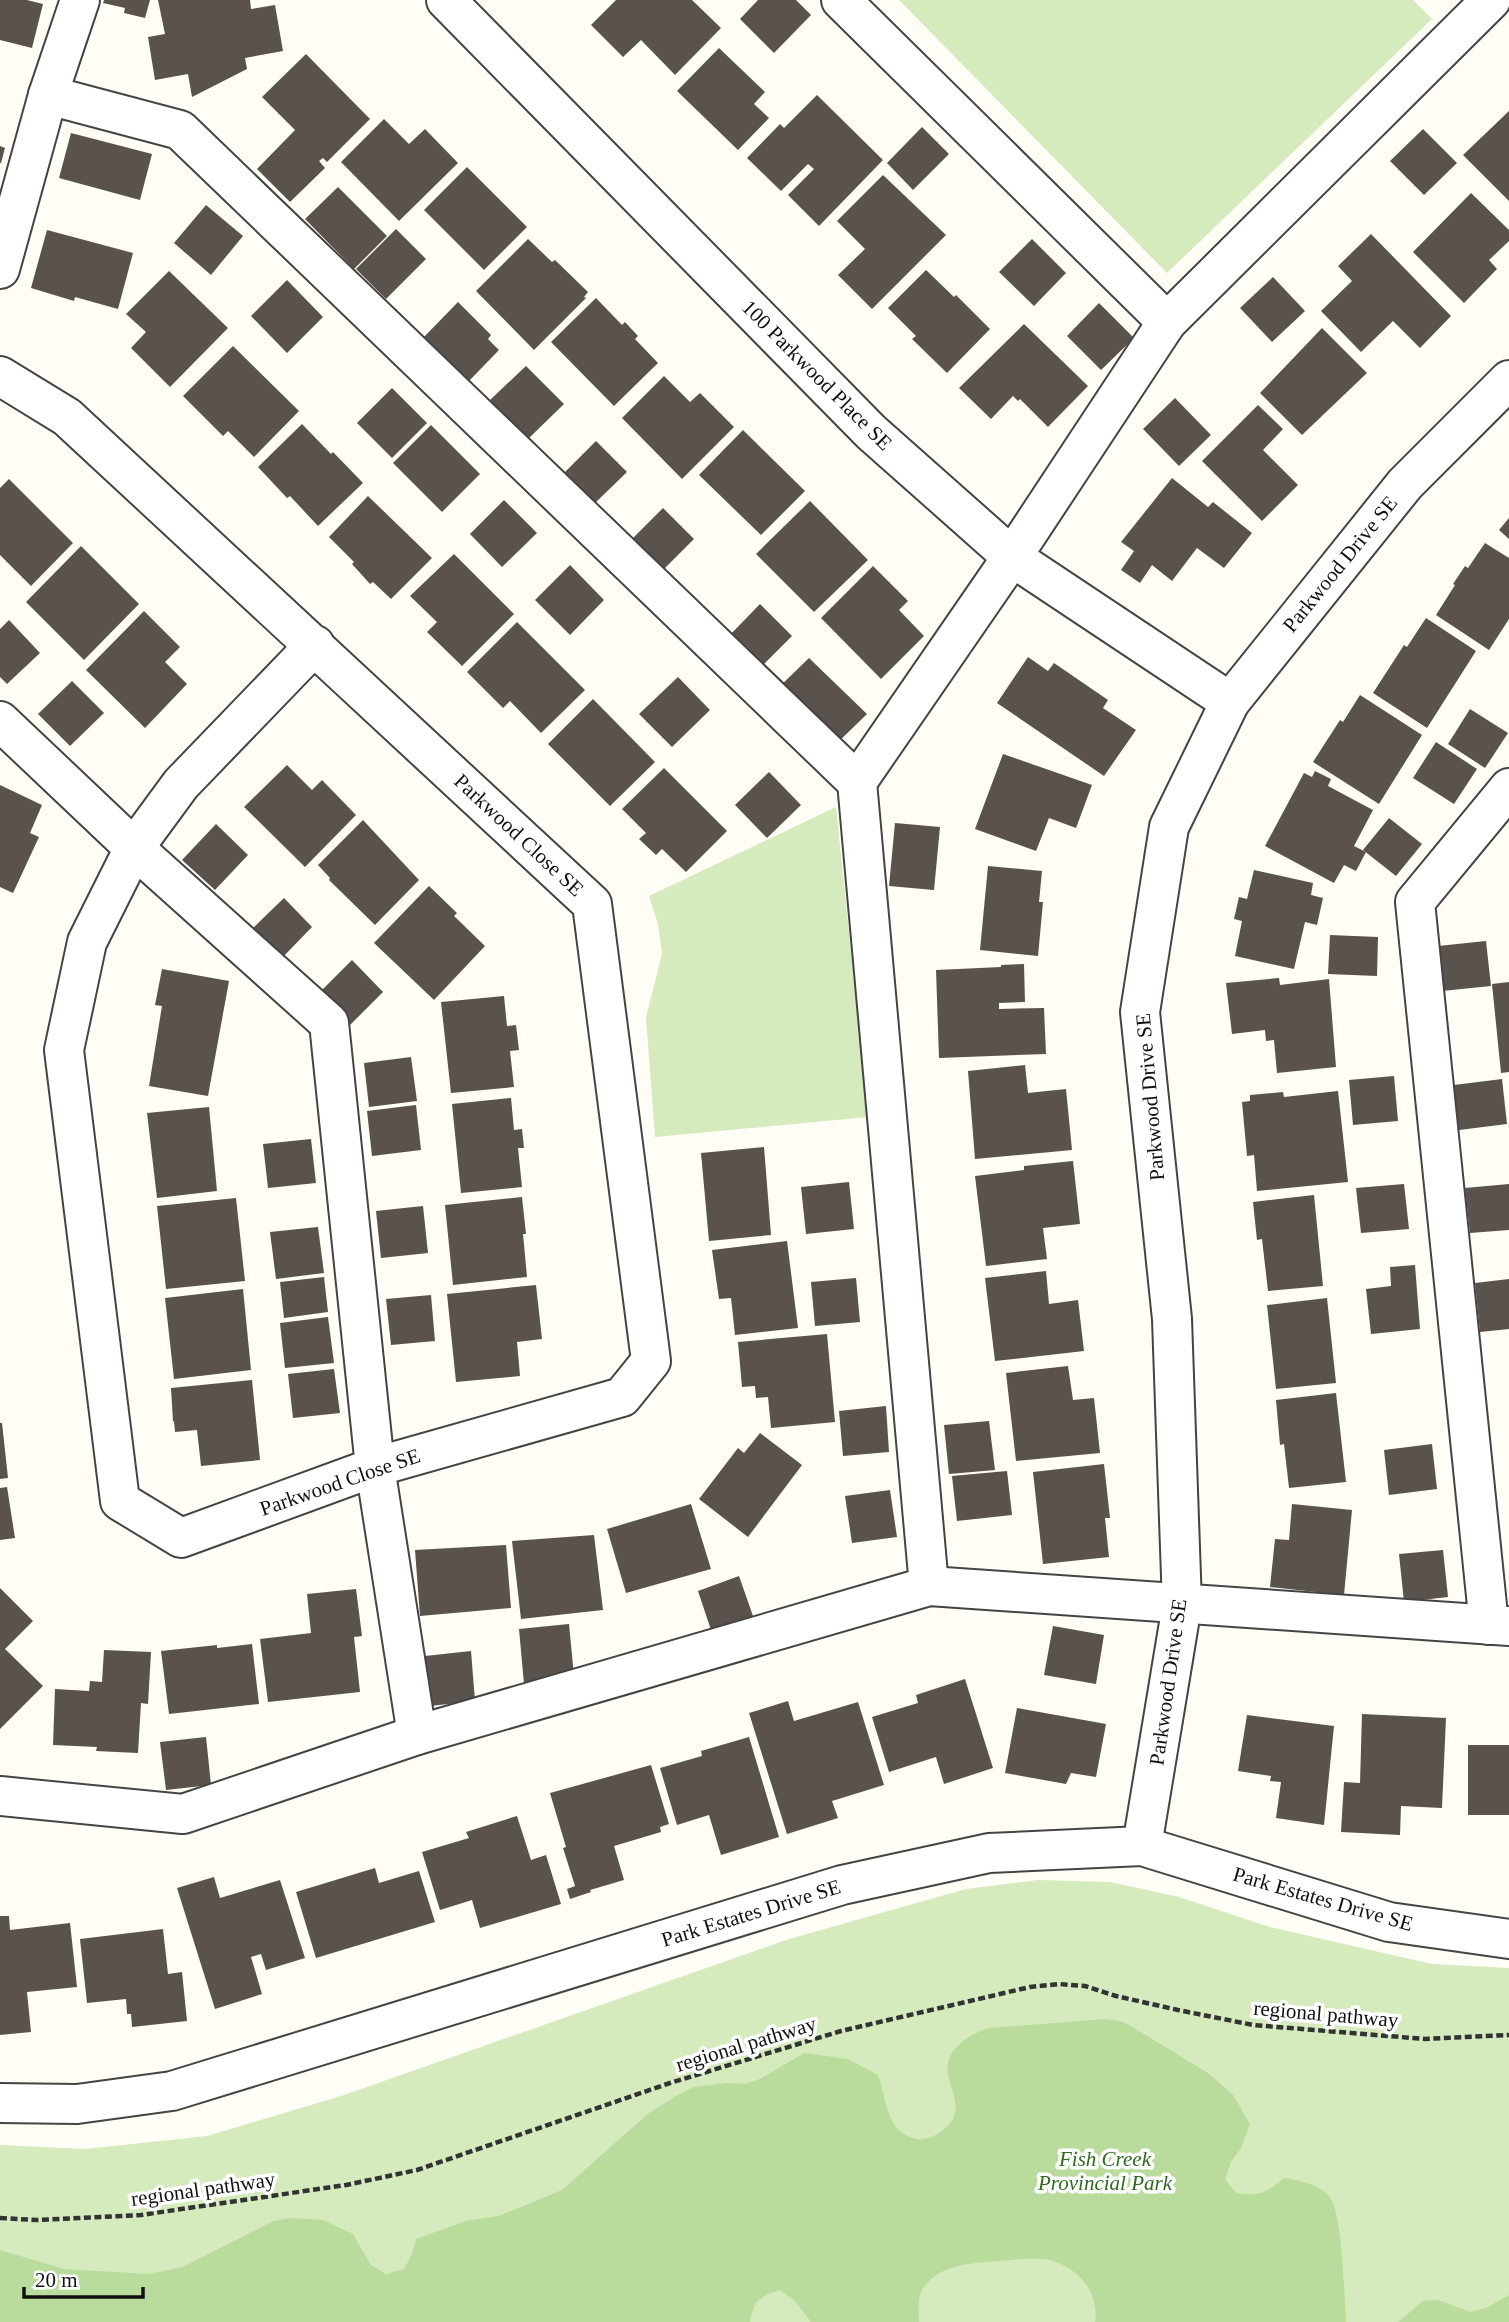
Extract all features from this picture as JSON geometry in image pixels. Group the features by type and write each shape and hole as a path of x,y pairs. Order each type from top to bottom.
{"street":[{"path":"0,268 48,94 80,0"},
{"name":"100 Parkwood Place SE","path":"446,0 872,432 1012,557 1230,702"},
{"path":"841,0 1167,322"},
{"path":"929,1586 856,782 1012,557 1167,322 1491,0"},
{"path":"48,94 180,130 856,782"},
{"name":"Parkwood Close SE","path":"0,376 67,417 314,645 592,904 651,1361 622,1397 375,1467 181,1538 120,1501 64,1051 87,942 134,848 180,783 314,645"},
{"name":"Parkwood Drive SE","path":"1142,1846 1182,1605 1172,1319 1140,1012 1169,827 1230,702 1405,484 1509,380"},
{"path":"0,721 134,848 329,1023 375,1467 417,1735"},
{"path":"0,1796 183,1814 417,1735 929,1586 1499,1625 1415,902 1509,788"},
{"name":"Park Estates Drive SE","path":"0,2103 77,2104 172,2091 842,1885 989,1853 1142,1846 1389,1922 1509,1940"}],"path":[{"name":"regional pathway","path":"0,2218 37,2220 141,2215 346,2185 418,2170 735,2063 841,2032 1030,1987 1085,1986 1157,2006 1253,2025 1424,2039 1509,2035"}],"green space":[{"path":"899,0 1413,0 1432,19 1167,273"},
{"path":"836,807 868,1117 655,1137 646,1017 662,954 658,924 649,896"},
{"path":"1038,1880 1110,1882 1179,1897 1270,1927 1432,1964 1509,1968 1509,2322 0,2322 0,2145 85,2149 207,2136 341,2096 789,1939 966,1889"},
{"name":"Fish Creek Provincial Park","path":"1107,2019 1123,2022 1139,2031 1208,2073 1233,2095 1250,2124 1225,2179 1236,2193 1262,2193 1284,2178 1302,2181 1329,2196 1334,2205 1340,2236 1346,2322 1095,2322 1091,2293 1080,2277 1053,2261 1033,2259 967,2264 946,2270 929,2281 920,2293 919,2322 811,2322 795,2301 780,2290 759,2300 753,2309 750,2322 0,2322 0,2250 64,2269 149,2274 183,2267 273,2221 290,2218 323,2220 353,2234 371,2265 386,2274 404,2269 416,2239 466,2221 499,2216 562,2190 649,2113 694,2087 745,2084 760,2079 804,2053 848,2059 878,2075 889,2114 899,2130 907,2136 923,2139 942,2131 955,2113 948,2066 953,2051 966,2039 988,2028"},
{"path":"1509,2295 1509,2322 1398,2322 1423,2301 1438,2300 1470,2312 1486,2308"}],"building":[{"path":"0,0 27,0 43,4 32,48 0,40"},
{"path":"104,0 150,0 145,18 124,13 125,8 103,3"},
{"path":"158,0 250,0 251,9 275,5 283,51 245,58 247,69 192,97 188,74 155,80 148,37 165,34"},
{"path":"616,0 692,0 721,28 675,75 641,40 623,57 591,25"},
{"path":"758,0 796,0 811,15 774,53 740,19"},
{"path":"719,48 765,92 754,104 769,118 738,150 677,91"},
{"path":"306,54 370,119 327,162 323,158 319,161 325,168 290,202 257,169 295,130 262,97"},
{"path":"817,95 883,160 819,226 788,195 814,169 808,164 781,191 747,158 780,124 784,128"},
{"path":"1509,111 1509,201 1463,155"},
{"path":"384,119 409,144 425,129 458,163 399,221 341,162"},
{"path":"922,127 949,154 913,190 887,163"},
{"path":"1423,129 1457,163 1424,195 1390,161"},
{"path":"71,133 152,154 140,200 59,178"},
{"path":"0,146 5,148 1,163 0,163"},
{"path":"467,167 527,227 484,270 424,210"},
{"path":"883,175 946,235 872,309 838,275 865,249 837,221"},
{"path":"338,187 387,236 354,269 305,219"},
{"path":"1471,193 1509,230 1509,241 1489,260 1497,269 1464,303 1413,252"},
{"path":"206,205 243,236 211,275 174,243"},
{"path":"396,229 426,259 386,299 356,269"},
{"path":"47,230 133,253 118,309 75,297 74,301 31,288"},
{"path":"1371,234 1451,316 1420,348 1393,321 1361,352 1321,311 1352,281 1338,266"},
{"path":"528,239 552,262 555,260 588,292 584,297 586,298 534,350 476,291"},
{"path":"1032,239 1066,273 1034,306 999,272"},
{"path":"926,270 990,329 947,373 912,339 916,336 888,308"},
{"path":"169,271 228,328 170,387 131,348 146,332 126,314"},
{"path":"1273,277 1305,311 1272,342 1240,308"},
{"path":"287,280 323,317 287,353 251,316"},
{"path":"596,298 622,325 625,322 638,336 635,339 658,363 614,406 551,342"},
{"path":"458,302 491,335 488,339 499,350 468,382 423,338"},
{"path":"1099,303 1134,338 1101,370 1067,336"},
{"path":"1024,324 1088,386 1048,427 1020,399 1018,401 1013,396 991,419 959,388"},
{"path":"1322,328 1367,373 1302,435 1260,393"},
{"path":"233,346 299,411 254,457 228,431 223,436 183,396"},
{"path":"526,366 564,404 528,439 490,400"},
{"path":"664,376 690,402 700,393 734,427 682,479 622,418"},
{"path":"392,388 427,423 392,458 357,423"},
{"path":"1175,398 1211,435 1179,466 1143,429"},
{"path":"1258,405 1283,429 1263,450 1298,485 1262,521 1202,461"},
{"path":"302,424 363,483 318,526 258,467"},
{"path":"431,425 480,474 442,512 393,463"},
{"path":"743,430 805,491 761,535 699,475"},
{"path":"596,441 627,472 593,505 563,474"},
{"path":"1172,478 1208,507 1213,502 1252,533 1224,568 1197,548 1172,581 1152,565 1140,583 1121,570 1134,551 1121,542"},
{"path":"9,479 73,543 31,586 0,555 0,488"},
{"path":"368,496 432,558 391,599 373,582 370,584 352,564 354,562 329,537"},
{"path":"504,500 537,533 502,567 470,534"},
{"path":"810,501 868,560 814,612 756,554"},
{"path":"663,508 694,539 661,572 630,541"},
{"path":"1509,518 1509,539 1499,530"},
{"path":"1485,543 1509,558 1509,619 1489,650 1436,615 1465,566 1468,568"},
{"path":"81,546 139,604 84,660 26,602"},
{"path":"454,554 514,614 462,666 427,632 437,622 410,596"},
{"path":"570,565 604,600 570,635 535,600"},
{"path":"873,566 908,601 899,610 924,636 881,679 821,618"},
{"path":"760,604 792,636 759,669 727,638"},
{"path":"144,611 180,647 165,662 187,684 145,728 86,670"},
{"path":"1426,618 1476,651 1427,728 1373,693 1404,645 1407,647"},
{"path":"9,620 40,653 7,684 0,677 0,629"},
{"path":"517,622 585,690 541,733 510,701 503,708 467,672"},
{"path":"1028,657 1048,671 1054,663 1108,700 1103,708 1136,730 1104,776 997,703"},
{"path":"809,658 867,714 833,747 775,691"},
{"path":"678,677 710,710 672,747 639,714"},
{"path":"72,681 104,713 70,746 38,714"},
{"path":"1360,695 1422,735 1379,804 1313,762"},
{"path":"593,699 655,762 610,806 548,744"},
{"path":"1470,709 1508,733 1485,768 1448,744"},
{"path":"1436,742 1477,769 1454,804 1413,778"},
{"path":"1003,754 1092,785 1076,828 1049,818 1036,851 975,829"},
{"path":"287,765 312,790 322,780 356,815 305,867 244,807"},
{"path":"664,768 727,831 686,872 662,849 656,855 639,839 646,833 622,809"},
{"path":"1315,771 1331,779 1328,786 1373,810 1354,846 1366,852 1356,871 1344,865 1334,883 1265,846 1304,773 1312,777"},
{"path":"769,772 801,805 767,838 735,805"},
{"path":"0,785 42,805 30,833 39,837 13,893 0,887"},
{"path":"1389,818 1422,844 1396,876 1363,850"},
{"path":"363,820 419,880 375,925 329,880 318,865"},
{"path":"895,823 940,827 934,890 889,886"},
{"path":"216,824 248,855 215,890 182,860"},
{"path":"988,866 1042,871 1039,902 1043,902 1038,956 980,950"},
{"path":"1254,870 1313,883 1311,895 1323,898 1317,925 1305,922 1294,969 1235,956 1242,921 1234,919 1239,897 1247,899"},
{"path":"429,886 457,913 454,916 485,946 434,1000 374,943"},
{"path":"284,898 312,927 280,960 251,930"},
{"path":"1330,935 1378,937 1377,976 1328,974"},
{"path":"1486,941 1491,986 1442,991 1438,946"},
{"path":"352,960 383,992 348,1027 317,995"},
{"path":"1024,964 1025,1002 999,1003 999,1009 1044,1008 1046,1054 939,1058 936,970"},
{"path":"162,969 229,981 208,1096 149,1086 162,1006 155,1005"},
{"path":"1279,978 1280,985 1329,979 1336,1067 1277,1073 1274,1040 1266,1041 1265,1030 1232,1034 1226,983"},
{"path":"1509,982 1509,1072 1501,1073 1492,984"},
{"path":"504,996 507,1026 516,1025 519,1050 510,1051 514,1087 451,1093 441,1002"},
{"path":"411,1057 417,1101 369,1107 364,1063"},
{"path":"1025,1065 1028,1093 1066,1089 1072,1150 975,1159 968,1071"},
{"path":"1394,1076 1398,1121 1353,1125 1349,1080"},
{"path":"1502,1079 1507,1124 1459,1130 1454,1085"},
{"path":"1338,1091 1348,1182 1257,1191 1254,1155 1247,1156 1242,1102 1250,1101 1250,1095 1283,1092 1284,1097"},
{"path":"511,1098 514,1130 522,1129 524,1148 518,1148 522,1187 461,1193 452,1104"},
{"path":"416,1105 421,1150 372,1156 367,1111"},
{"path":"209,1107 217,1191 157,1198 147,1113"},
{"path":"311,1139 316,1183 268,1188 263,1144"},
{"path":"764,1147 771,1235 709,1241 701,1153"},
{"path":"1073,1161 1080,1224 1043,1228 1047,1259 986,1266 975,1176 1024,1170 1024,1166"},
{"path":"849,1182 854,1229 806,1234 801,1187"},
{"path":"1404,1184 1409,1229 1361,1233 1356,1188"},
{"path":"1509,1184 1509,1230 1470,1233 1465,1188"},
{"path":"1314,1195 1323,1286 1268,1291 1262,1239 1257,1240 1253,1202"},
{"path":"522,1197 527,1277 453,1285 445,1205"},
{"path":"236,1198 245,1281 166,1289 157,1206"},
{"path":"423,1206 428,1253 381,1258 376,1211"},
{"path":"318,1227 324,1273 276,1279 270,1232"},
{"path":"787,1241 798,1328 735,1335 731,1298 719,1299 712,1250"},
{"path":"1415,1265 1420,1329 1371,1334 1366,1289 1391,1286 1390,1267"},
{"path":"1046,1271 1049,1304 1078,1300 1084,1351 995,1361 985,1278"},
{"path":"324,1277 328,1312 284,1318 280,1282"},
{"path":"856,1278 860,1322 815,1326 811,1282"},
{"path":"1509,1279 1509,1329 1480,1332 1475,1283"},
{"path":"536,1285 542,1339 517,1342 520,1376 456,1382 447,1294"},
{"path":"243,1289 251,1370 174,1379 165,1298"},
{"path":"431,1295 435,1341 391,1345 386,1299"},
{"path":"1327,1298 1336,1383 1276,1389 1267,1305"},
{"path":"328,1317 334,1363 285,1368 280,1323"},
{"path":"827,1334 835,1422 771,1428 768,1397 756,1398 755,1386 742,1387 738,1342"},
{"path":"1068,1366 1073,1400 1094,1398 1100,1453 1016,1461 1006,1373"},
{"path":"334,1369 340,1413 293,1418 288,1374"},
{"path":"252,1380 260,1460 201,1466 197,1430 175,1432 171,1388"},
{"path":"1336,1393 1346,1482 1289,1488 1284,1444 1280,1445 1276,1400"},
{"path":"886,1406 889,1452 843,1456 839,1411"},
{"path":"989,1421 995,1470 949,1474 944,1425"},
{"path":"0,1423 8,1478 0,1479"},
{"path":"760,1433 802,1465 748,1537 699,1499 738,1448 744,1453"},
{"path":"1432,1444 1437,1489 1389,1495 1384,1450"},
{"path":"1104,1464 1110,1518 1105,1518 1109,1557 1043,1564 1033,1472"},
{"path":"1007,1471 1012,1515 957,1521 952,1476"},
{"path":"7,1487 15,1538 0,1540 0,1488"},
{"path":"890,1490 897,1537 852,1543 845,1496"},
{"path":"691,1504 711,1569 626,1593 607,1529"},
{"path":"1292,1504 1352,1510 1344,1595 1270,1587 1275,1539 1289,1540"},
{"path":"594,1535 603,1610 521,1619 512,1541"},
{"path":"506,1545 511,1608 420,1616 415,1550"},
{"path":"1443,1550 1448,1597 1404,1602 1399,1554"},
{"path":"739,1576 753,1616 711,1630 698,1591"},
{"path":"0,1588 33,1621 5,1649 43,1686 0,1729"},
{"path":"356,1589 362,1636 354,1637 360,1692 268,1702 260,1639 311,1633 307,1594"},
{"path":"569,1624 574,1676 524,1684 519,1629"},
{"path":"1053,1626 1104,1635 1096,1684 1044,1675"},
{"path":"252,1644 259,1704 169,1714 161,1651"},
{"path":"104,1650 151,1652 148,1704 141,1703 138,1753 96,1751 97,1747 53,1745 55,1689 89,1691 90,1681 102,1682"},
{"path":"471,1651 475,1701 430,1706 425,1656"},
{"path":"965,1679 993,1768 944,1784 936,1757 889,1772 872,1717 918,1703 916,1695"},
{"path":"788,1701 794,1721 858,1702 884,1785 832,1801 838,1818 787,1834 749,1713"},
{"path":"1017,1708 1106,1724 1096,1777 1071,1773 1066,1784 1005,1773"},
{"path":"1362,1714 1446,1718 1442,1808 1401,1806 1400,1835 1341,1832 1344,1782 1360,1783"},
{"path":"1247,1715 1334,1726 1324,1825 1276,1818 1281,1782 1270,1781 1271,1776 1238,1771"},
{"path":"206,1737 211,1785 166,1790 160,1742"},
{"path":"749,1737 779,1837 721,1855 709,1815 677,1825 660,1768 702,1756 701,1751"},
{"path":"1468,1745 1509,1745 1509,1815 1468,1815"},
{"path":"651,1765 669,1824 660,1827 661,1832 614,1846 624,1880 570,1899 567,1889 575,1886 550,1793"},
{"path":"517,1816 531,1860 546,1855 561,1904 480,1928 472,1900 440,1910 422,1852 469,1838 466,1832"},
{"path":"375,1868 379,1883 419,1871 435,1922 316,1958 296,1892"},
{"path":"214,1877 220,1898 280,1880 305,1958 266,1970 261,1954 251,1957 262,1994 215,2009 177,1888"},
{"path":"0,1916 9,1916 10,1930 70,1923 77,1987 27,1992 31,2032 0,2035"},
{"path":"163,1929 168,1974 182,1972 187,2021 132,2027 131,2014 127,2014 126,1999 87,2003 80,1939"}]}
